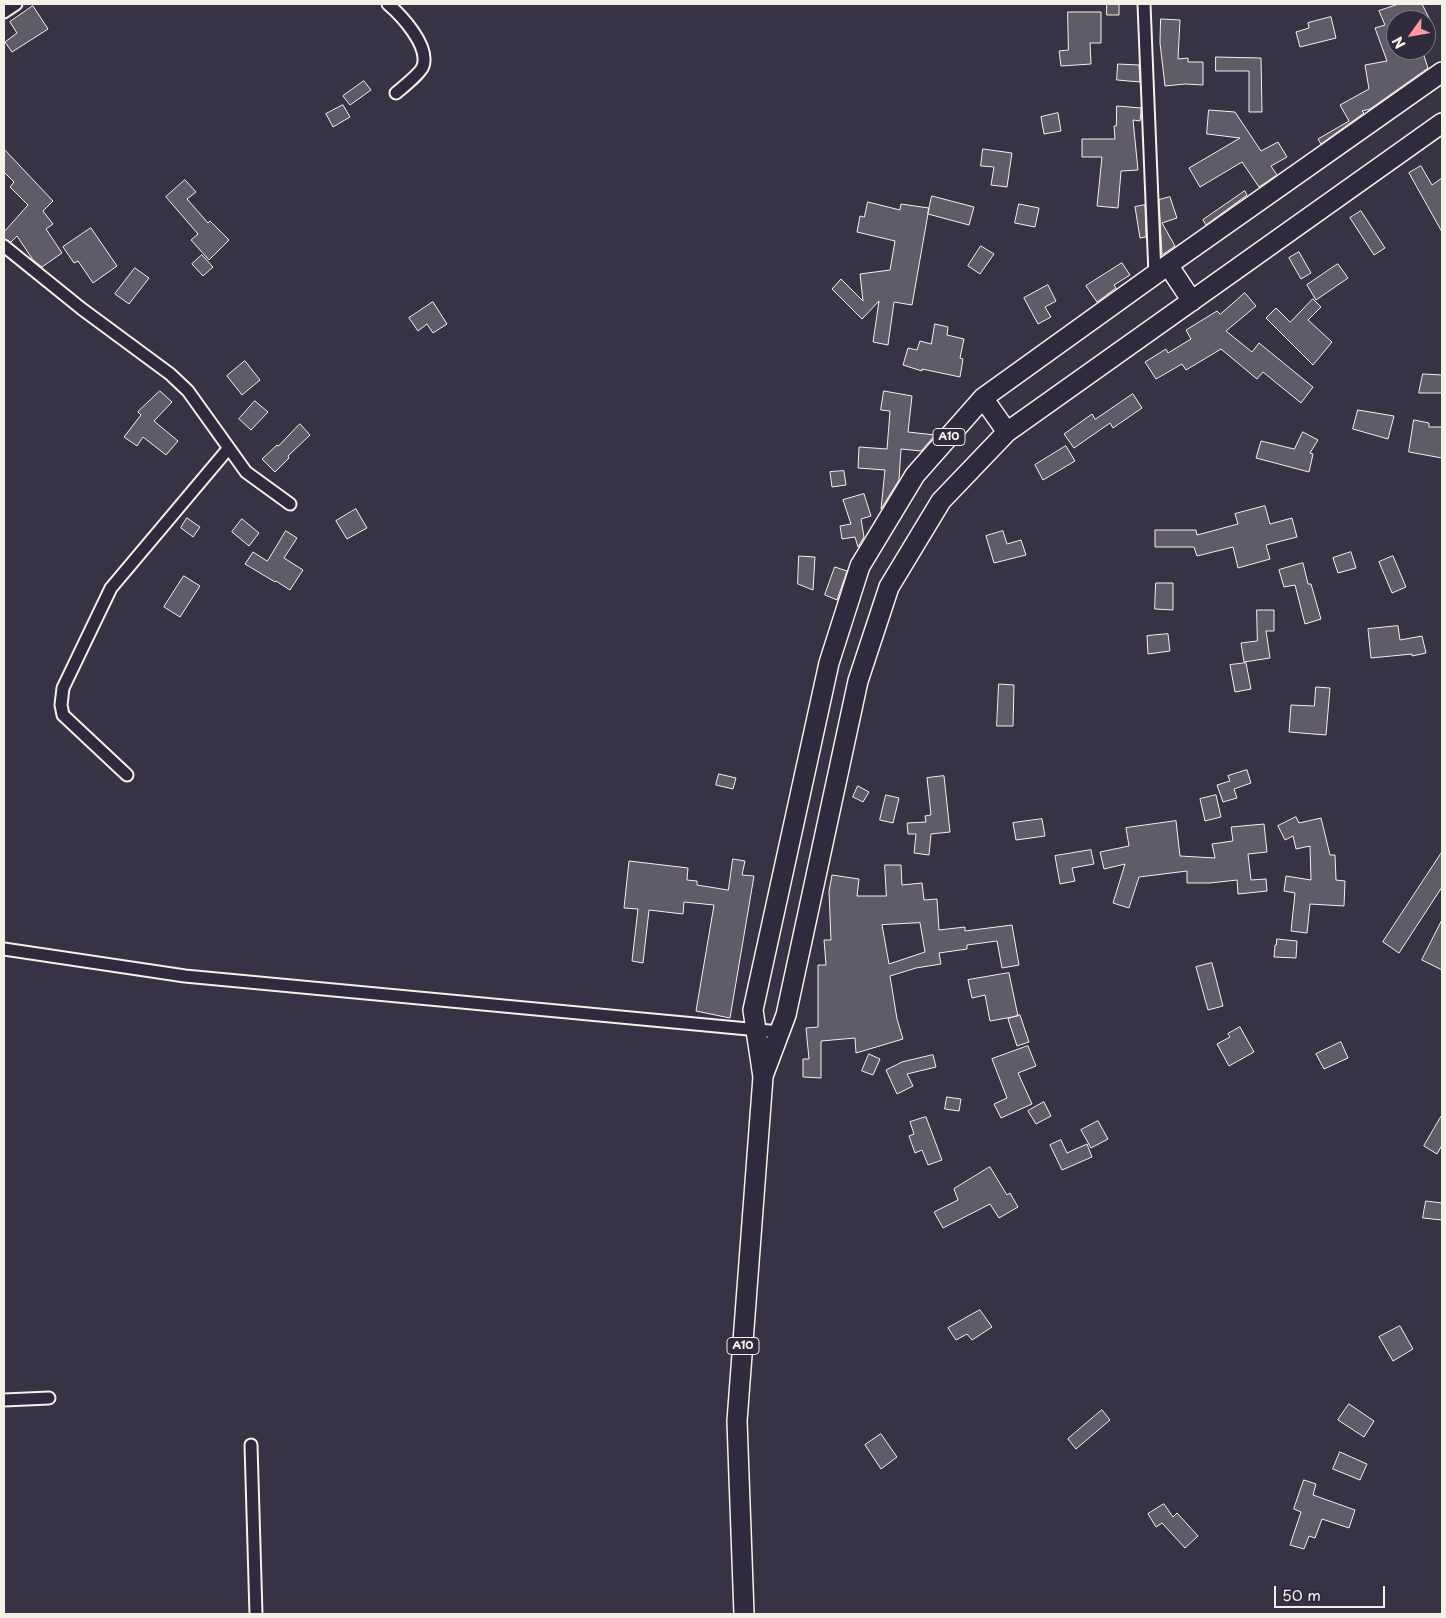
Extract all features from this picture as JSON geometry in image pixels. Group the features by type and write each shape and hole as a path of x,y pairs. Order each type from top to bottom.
{"highway":[{"name":"A10","path":"744,1614 737,1421 763,1077 753,1010 828,663 860,566 915,475 983,398 1442,72"},
{"name":"A10","path":"763,1077 786,1015 858,681 889,587 941,501 1007,432 1442,123"},
{"path":"1161,270 1192,301"},
{"path":"983,398 1007,432"}],"street":[{"path":"4,12 16,4"},
{"path":"388,4 402,16 422,48 424,59 423,68 396,94"},
{"path":"1144,4 1161,270"},
{"path":"4,246 82,309 170,374 188,391 246,472 290,504"},
{"path":"127,775 63,715 61,705 63,688 111,588 228,449"},
{"path":"4,949 185,976 780,1032"},
{"path":"4,1400 49,1398"},
{"path":"251,1446 256,1614"}],"building":[{"path":"1107,4 1119,4 1119,15 1107,15"},
{"path":"1399,4 1422,4 1425,10 1386,10 1386,58 1375,28 1385,25 1379,11"},
{"path":"33,6 48,29 12,52 5,42 17,33 10,22"},
{"path":"1068,12 1101,12 1101,43 1090,43 1091,64 1061,66 1059,51 1068,50"},
{"path":"1331,17 1336,38 1300,47 1296,32 1309,28 1308,23"},
{"path":"1161,19 1180,20 1178,59 1188,58 1188,62 1203,62 1203,85 1165,86 1160,43"},
{"path":"1216,57 1261,58 1262,112 1249,112 1249,71 1216,71"},
{"path":"1425,60 1428,68 1370,109 1362,111 1364,113 1321,144 1318,139 1349,121 1340,105 1369,89 1365,65 1387,61"},
{"path":"1118,64 1139,65 1140,82 1117,80"},
{"path":"364,81 371,90 350,105 343,96"},
{"path":"343,105 350,117 333,127 326,114"},
{"path":"1117,106 1141,108 1140,121 1133,120 1138,170 1121,171 1118,208 1097,206 1102,157 1082,157 1082,139 1115,139 1114,126 1116,126"},
{"path":"1209,110 1235,112 1261,151 1278,142 1287,157 1271,166 1277,175 1259,187 1242,162 1200,187 1189,168 1240,138 1207,134"},
{"path":"1058,113 1061,131 1044,134 1041,117"},
{"path":"4,149 53,201 43,211 53,224 46,229 62,253 42,267 33,260 17,236 11,242 4,239 4,232 28,205 10,187 14,182 4,172"},
{"path":"983,149 1012,153 1007,187 991,185 994,167 981,166"},
{"path":"1421,166 1432,185 1442,178 1442,232 1409,173"},
{"path":"185,180 196,192 187,199 208,223 210,221 229,240 209,260 191,240 198,234 166,197"},
{"path":"1245,191 1247,195 1206,225 1203,220"},
{"path":"932,196 974,207 969,225 928,214"},
{"path":"1170,197 1177,218 1162,223 1175,246 1162,255 1159,200"},
{"path":"868,202 900,210 901,204 929,208 912,305 894,302 888,345 873,342 879,301 862,319 832,289 841,279 863,301 860,274 890,270 895,241 857,232 860,216 864,217"},
{"path":"1019,204 1039,208 1035,227 1015,223"},
{"path":"1145,205 1146,237 1140,238 1135,207"},
{"path":"1361,211 1385,248 1374,255 1350,218"},
{"path":"91,228 117,266 93,283 78,261 74,263 63,247"},
{"path":"981,246 994,254 980,274 968,266"},
{"path":"1299,252 1311,273 1301,279 1289,258"},
{"path":"202,255 213,267 203,276 192,264"},
{"path":"1122,263 1130,275 1114,285 1116,288 1097,302 1086,286"},
{"path":"1338,264 1348,278 1316,300 1307,285"},
{"path":"135,268 149,278 129,304 115,294"},
{"path":"1048,285 1056,301 1045,307 1051,317 1038,324 1024,298"},
{"path":"1245,293 1256,306 1226,331 1252,352 1259,343 1313,387 1301,403 1263,372 1257,379 1221,349 1186,370 1182,364 1156,379 1145,362 1166,349 1168,353 1191,339 1186,330 1217,311 1220,314"},
{"path":"1313,299 1321,307 1308,320 1332,342 1313,365 1266,318 1276,308 1290,322"},
{"path":"433,302 447,324 433,333 427,324 418,331 409,318"},
{"path":"935,324 948,327 947,335 964,339 960,358 963,359 960,377 922,369 922,371 903,365 908,348 917,350 920,341 931,344"},
{"path":"245,361 260,380 242,395 227,376"},
{"path":"1423,374 1442,375 1442,393 1419,393"},
{"path":"160,391 172,402 154,421 178,441 166,455 143,437 137,446 124,437 141,415 138,412"},
{"path":"884,391 912,396 908,432 935,435 921,451 901,449 899,480 881,509 885,470 858,468 859,447 887,449 890,411 881,410"},
{"path":"1133,394 1142,408 1113,428 1110,423 1074,448 1064,434 1092,414 1095,419"},
{"path":"255,401 268,412 251,430 239,419"},
{"path":"1358,410 1394,416 1388,439 1353,429"},
{"path":"1414,420 1429,423 1429,427 1442,427 1442,458 1409,452"},
{"path":"300,424 310,435 288,456 289,458 275,472 262,459"},
{"path":"1303,432 1318,440 1310,453 1313,454 1309,472 1256,458 1261,441 1294,449"},
{"path":"1066,446 1075,461 1043,480 1035,465"},
{"path":"844,471 846,485 832,487 830,472"},
{"path":"864,494 871,516 861,519 864,537 858,547 855,537 842,539 840,526 851,524 843,500"},
{"path":"1265,506 1270,524 1292,518 1297,537 1266,545 1270,559 1238,568 1233,547 1197,556 1194,547 1155,547 1155,530 1196,530 1197,535 1238,524 1235,514"},
{"path":"356,509 367,528 347,539 336,521"},
{"path":"187,518 200,527 193,537 181,528"},
{"path":"242,519 259,533 249,546 232,532"},
{"path":"286,531 297,538 284,558 303,570 290,590 245,564 253,552 267,561"},
{"path":"1003,531 1007,544 1021,540 1026,555 994,563 986,536"},
{"path":"1351,552 1356,568 1338,573 1333,558"},
{"path":"799,556 815,557 813,590 798,584"},
{"path":"1393,556 1406,587 1392,593 1379,562"},
{"path":"1303,563 1308,584 1311,584 1321,619 1305,624 1295,585 1284,587 1279,570"},
{"path":"835,567 847,571 837,600 825,595"},
{"path":"184,576 200,586 180,617 164,607"},
{"path":"1156,583 1173,583 1173,610 1155,609"},
{"path":"1257,610 1274,610 1274,631 1266,631 1270,658 1244,662 1241,643 1257,641"},
{"path":"1398,626 1400,640 1422,636 1426,653 1412,656 1412,654 1371,658 1368,629"},
{"path":"1168,634 1170,651 1148,654 1147,636"},
{"path":"1246,663 1251,689 1235,692 1230,665"},
{"path":"999,684 1014,685 1013,726 997,726"},
{"path":"1316,687 1330,688 1326,735 1289,732 1291,705 1314,706"},
{"path":"1247,770 1251,783 1234,789 1237,798 1223,802 1217,785 1230,781 1228,776"},
{"path":"719,774 736,778 733,789 716,785"},
{"path":"944,776 950,832 931,834 929,855 914,853 916,834 908,834 907,823 926,822 925,816 931,815 927,778"},
{"path":"858,786 869,792 863,802 853,797"},
{"path":"886,795 899,798 893,823 880,820"},
{"path":"1216,795 1221,817 1205,821 1200,799"},
{"path":"1296,817 1299,823 1321,818 1330,855 1335,855 1336,880 1345,881 1344,906 1310,904 1307,933 1291,931 1295,893 1284,891 1286,876 1311,880 1310,846 1296,849 1293,836 1285,840 1278,826"},
{"path":"1042,819 1045,836 1016,840 1013,823"},
{"path":"1176,821 1180,856 1215,858 1212,844 1233,841 1231,827 1264,824 1267,852 1248,854 1251,880 1266,879 1267,891 1238,894 1237,880 1187,883 1187,871 1139,877 1129,908 1113,903 1125,864 1104,869 1100,852 1129,846 1126,828"},
{"path":"1091,850 1094,864 1072,868 1075,881 1060,884 1055,856"},
{"path":"1442,852 1442,887 1399,953 1383,942"},
{"path":"733,859 745,861 742,875 754,876 730,1018 696,1011 714,905 684,902 683,914 649,910 643,963 632,961 638,909 624,908 629,861 688,868 687,880 697,881 697,885 728,890"},
{"path":"885,865 901,865 902,885 922,883 924,900 937,899 939,930 965,927 965,931 1012,925 1019,965 1002,968 997,941 967,945 967,949 939,953 941,964 916,968 890,976 897,1019 903,1039 856,1053 855,1038 821,1041 821,1078 803,1077 803,1059 809,1059 806,1028 818,1027 818,965 826,965 824,940 831,940 829,891 832,875 859,879 857,896 886,896","holes":["920,923 925,952 889,964 882,925"]},
{"path":"1442,920 1442,970 1422,960"},
{"path":"1277,939 1297,941 1296,958 1274,957"},
{"path":"1212,963 1223,1006 1208,1010 1196,967"},
{"path":"1009,973 1018,1016 990,1021 985,995 972,998 968,980"},
{"path":"1020,1015 1029,1042 1017,1046 1008,1019"},
{"path":"1240,1027 1254,1052 1229,1066 1217,1044 1230,1037 1228,1034"},
{"path":"1341,1042 1348,1058 1324,1069 1316,1054"},
{"path":"1028,1046 1036,1066 1018,1073 1032,1104 1001,1118 994,1104 1007,1098 992,1059"},
{"path":"869,1054 880,1059 873,1075 862,1071"},
{"path":"933,1055 936,1067 907,1074 913,1086 897,1094 886,1070 902,1062"},
{"path":"947,1097 961,1099 959,1111 945,1109"},
{"path":"1044,1102 1051,1116 1036,1124 1028,1111"},
{"path":"1442,1115 1442,1145 1437,1154 1424,1146"},
{"path":"926,1117 942,1160 928,1165 922,1150 915,1153 909,1136 914,1134 910,1122"},
{"path":"1098,1121 1108,1139 1091,1148 1081,1130"},
{"path":"1061,1140 1067,1153 1087,1144 1092,1157 1062,1170 1050,1145"},
{"path":"990,1167 1007,1195 1010,1193 1018,1207 999,1218 990,1204 943,1228 934,1212 958,1200 954,1189"},
{"path":"1426,1201 1442,1203 1442,1220 1423,1218"},
{"path":"980,1310 992,1327 972,1340 967,1334 956,1340 948,1328"},
{"path":"1400,1326 1413,1349 1393,1361 1379,1337"},
{"path":"1349,1404 1374,1421 1364,1437 1338,1420"},
{"path":"1102,1410 1110,1420 1076,1449 1068,1439"},
{"path":"881,1434 897,1457 881,1469 865,1445"},
{"path":"1340,1452 1367,1464 1360,1480 1333,1469"},
{"path":"1304,1480 1316,1484 1313,1495 1355,1510 1349,1528 1322,1519 1315,1538 1309,1536 1304,1549 1290,1545 1301,1512 1294,1509"},
{"path":"1164,1504 1173,1517 1177,1513 1198,1536 1185,1548 1162,1523 1156,1527 1148,1514"}]}
